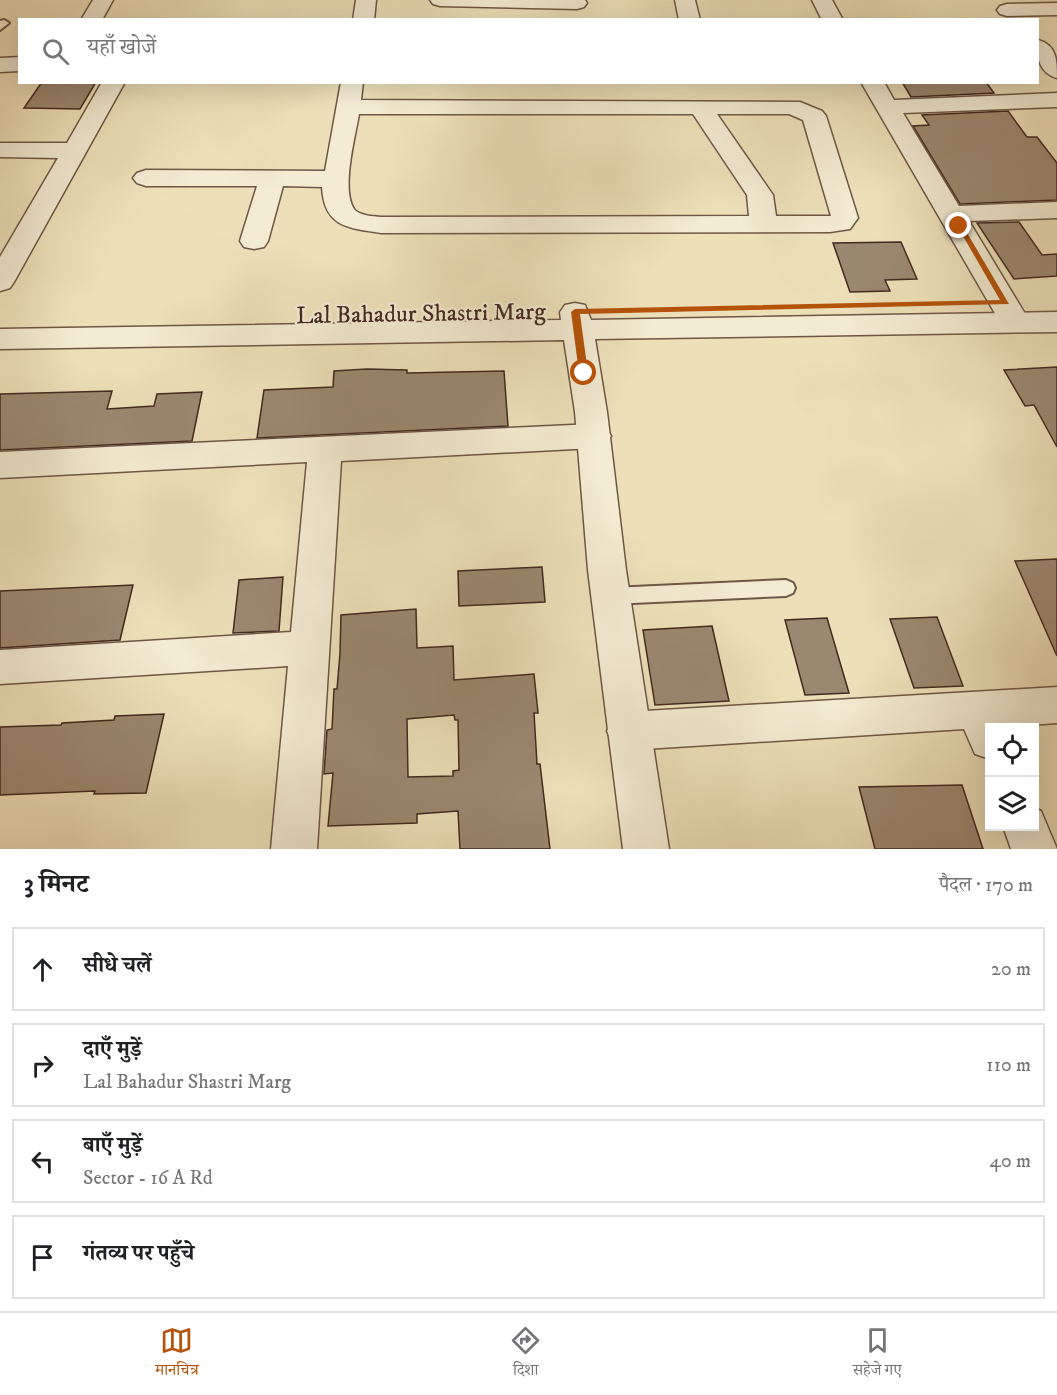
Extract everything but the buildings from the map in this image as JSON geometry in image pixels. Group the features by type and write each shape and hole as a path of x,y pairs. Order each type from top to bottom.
{"street":[{"path":"92,18 103,0"},
{"path":"363,18 366,0"},
{"path":"434,18 438,0 578,8"},
{"path":"684,0 689,18"},
{"path":"822,0 833,18"},
{"path":"1007,10 1057,9"},
{"path":"1039,48 1057,71"},
{"path":"0,64 18,64"},
{"path":"4,269 76,151 113,84"},
{"path":"873,84 1010,312 1057,322"},
{"path":"351,95 701,108 792,107 814,116 845,218 840,223 830,224 764,225 381,225 351,220 342,213 335,189 351,95"},
{"path":"886,107 1057,100"},
{"path":"701,108 760,195 764,225"},
{"path":"0,150 76,151"},
{"path":"146,178 336,179"},
{"path":"254,241 272,179"},
{"path":"952,214 1057,210"},
{"path":"0,339 576,321 1010,312 1057,303"},
{"name":"Lal Bahadur Shastri Marg","path":"0,319 576,321"},
{"path":"576,321 594,436 611,596 646,849"},
{"path":"0,465 594,436"},
{"path":"294,849 326,449"},
{"path":"0,667 310,648"},
{"path":"628,731 983,725 1057,705"},
{"path":"1027,831 1034,849"}],"lane":[{"path":"611,596 786,588"}],"route":[{"path":"584,373 575,312 1006,303 959,226"}]}
